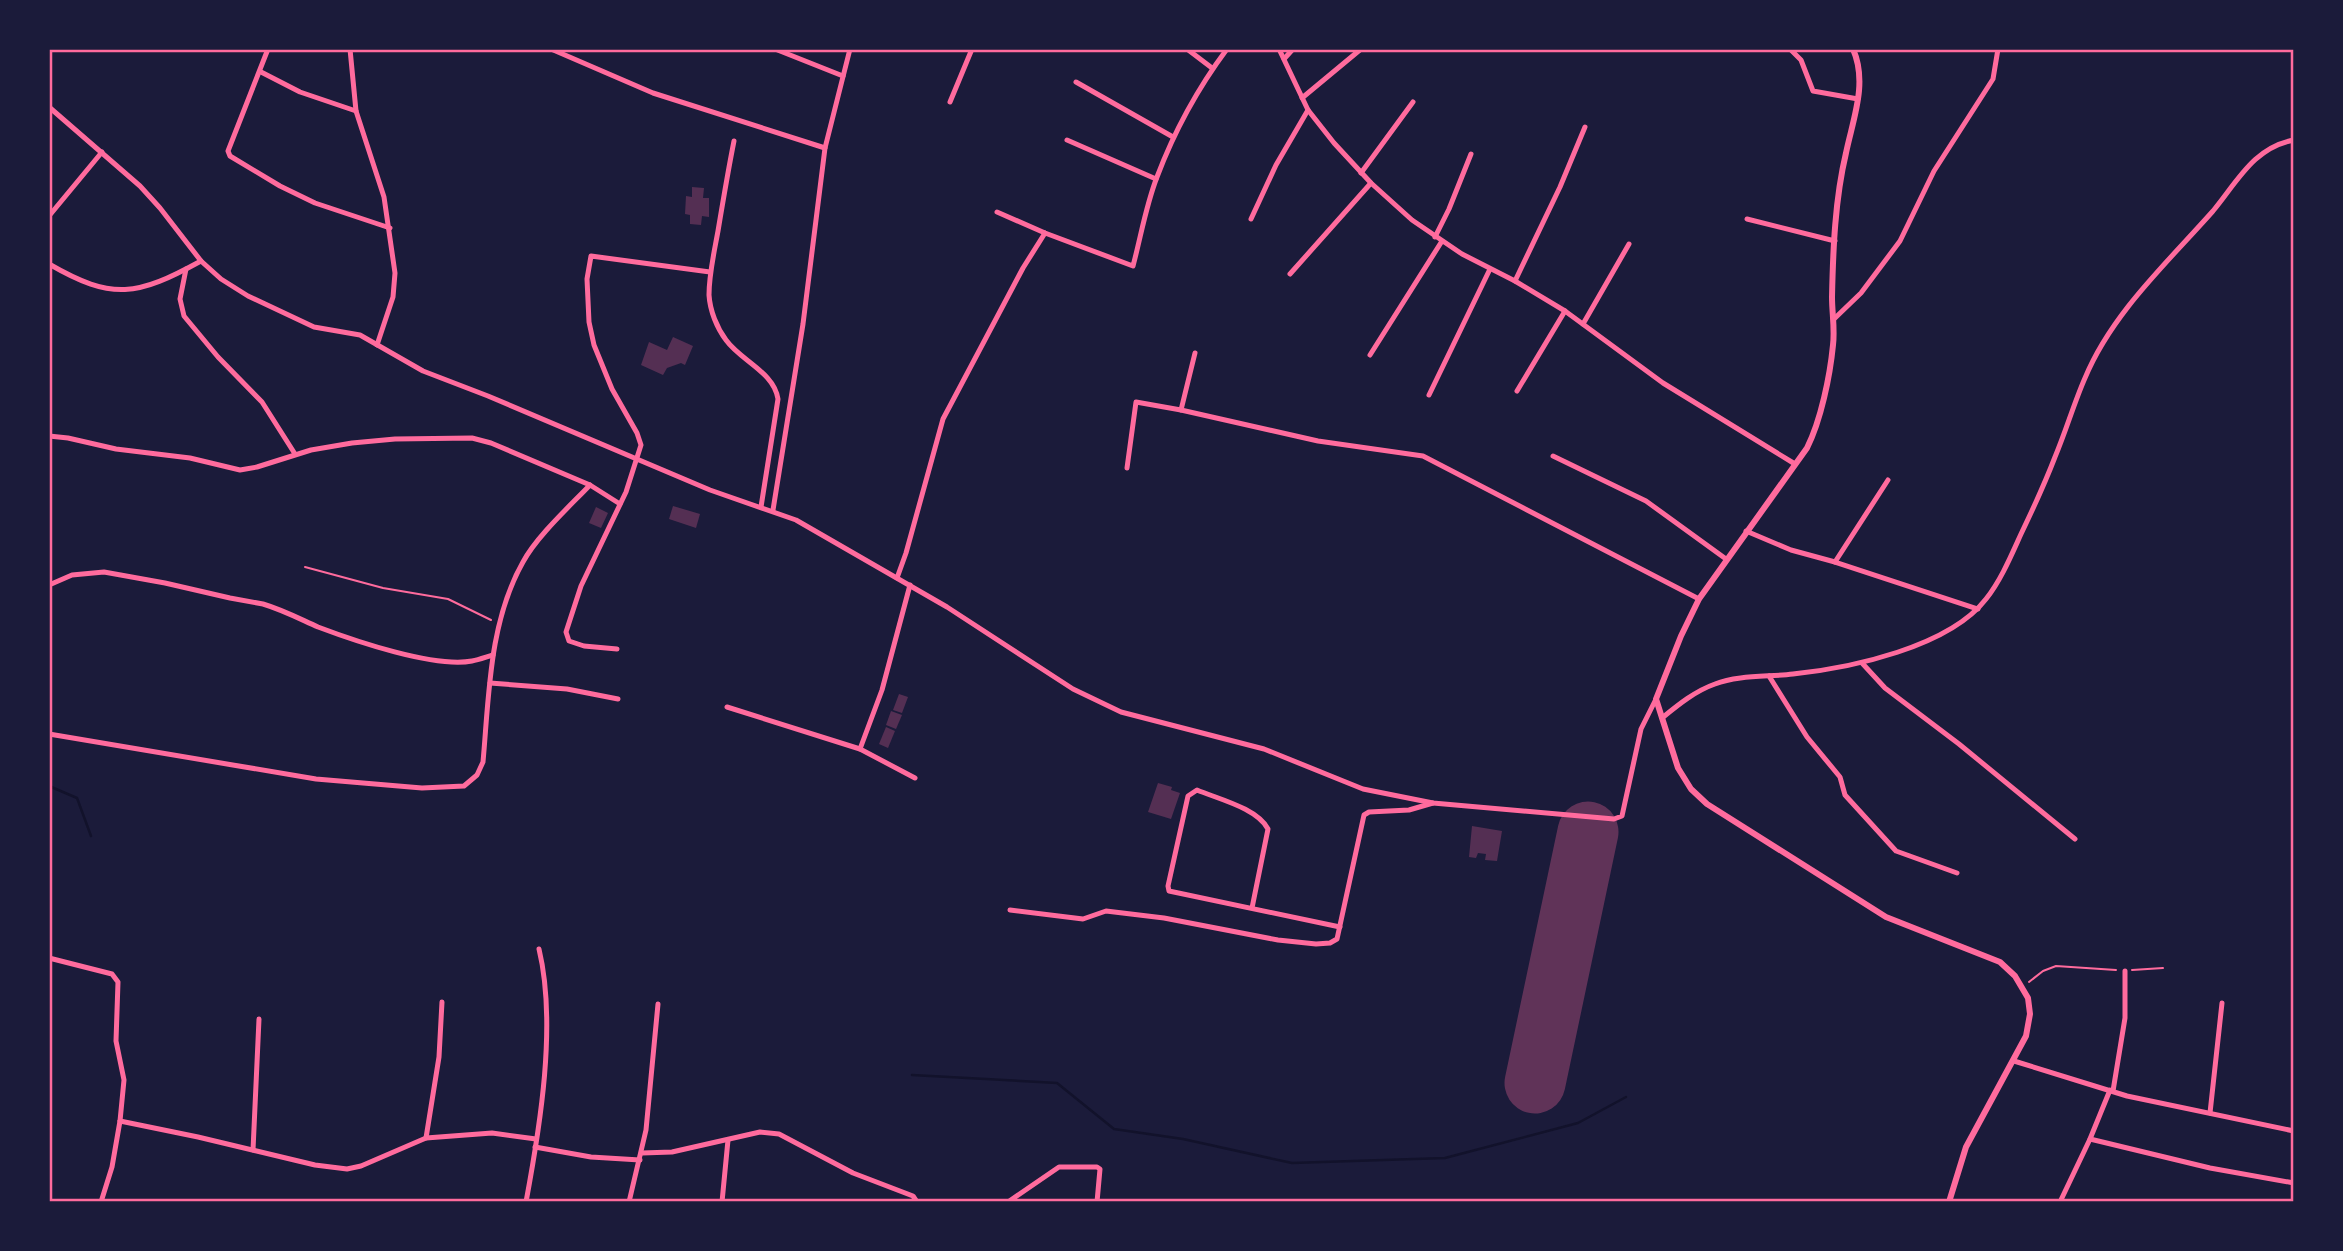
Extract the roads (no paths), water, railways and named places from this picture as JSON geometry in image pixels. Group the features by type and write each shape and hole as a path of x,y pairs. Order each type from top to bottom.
{"street":[{"path":"268,49 228,152 230,156 315,203 390,228"},
{"path":"351,49 356,111 384,197 395,272 393,297 377,345"},
{"path":"551,49 653,93 824,148"},
{"path":"775,49 844,76"},
{"path":"773,510 803,324 824,148 850,49"},
{"path":"950,102 972,49"},
{"path":"1187,49 1212,68"},
{"path":"997,212 1133,266 1156,180 1173,137 1212,68 1227,49"},
{"path":"1279,49 1308,110 1371,183 1412,220 1441,241 1565,311 1663,383 1796,464"},
{"path":"1284,59 1293,49"},
{"path":"1303,98 1361,49"},
{"path":"1790,49 1801,60 1813,91 1858,99"},
{"path":"49,107 139,186 160,208 201,261 235,289 314,327 354,332 423,371 552,422 710,490 796,520 910,585 1073,689 1121,712 1264,749 1363,789 1433,803 1614,819 1622,816 1641,729 1699,600 1807,448 1819,420 1833,344 1835,241 1845,155 1858,99 1860,70 1853,49"},
{"path":"1833,320 1861,293 1900,241 1934,171 1989,87 1996,71 1998,49"},
{"path":"261,72 300,92 356,111"},
{"path":"1076,82 1173,137"},
{"path":"1362,173 1413,102"},
{"path":"1251,219 1276,165 1308,110"},
{"path":"1515,281 1585,127"},
{"path":"1067,140 1156,180"},
{"path":"1662,718 1689,697 1717,683 1862,663 1937,636 1960,624 1978,609 2005,569 2054,460 2085,377 2113,327 2248,165 2265,150 2294,140"},
{"path":"734,141 710,272 709,298 723,337 737,354 767,378 777,391 761,507"},
{"path":"49,216 103,152"},
{"path":"1435,237 1450,209 1471,154"},
{"path":"1290,274 1371,183"},
{"path":"1747,219 1835,241"},
{"path":"897,578 943,419 1023,268 1045,233"},
{"path":"1370,355 1441,241"},
{"path":"1583,324 1629,244"},
{"path":"617,649 569,642 566,632 581,586 620,503 639,452 640,439 602,367 589,322 587,279 591,257 710,272"},
{"path":"49,264 92,286 126,291 145,287 201,261"},
{"path":"186,269 180,299 184,316 218,357 262,402 295,454"},
{"path":"1429,395 1490,269"},
{"path":"1517,391 1565,311"},
{"path":"1181,410 1195,353"},
{"path":"1127,468 1136,402 1318,442 1423,456 1699,600"},
{"path":"49,436 116,449 190,458 240,470 295,454 369,440 472,438 491,443 590,485 620,503"},
{"path":"1553,456 1646,501 1726,559"},
{"path":"1835,562 1888,480"},
{"path":"49,734 316,779 422,789 464,786 477,775 483,762 493,655 507,597 524,560 590,485"},
{"path":"1746,531 1791,550 1978,609"},
{"path":"49,585 72,575 104,572 283,610 379,648 432,660 463,662 493,655"},
{"path":"860,749 882,690 910,585"},
{"path":"1862,663 1885,688 1959,744 2075,839"},
{"path":"1769,676 1807,737 1840,777 1844,795 1892,846 1902,853 1957,873"},
{"path":"490,683 567,689 618,699"},
{"path":"1656,699 1678,768 1691,789 1707,804 1886,917 2000,962 2023,987 2030,1006 2030,1023 2026,1036 1966,1147 1949,1202"},
{"path":"727,707 860,749 915,778"},
{"path":"1622,782 1629,786"},
{"path":"1252,908 1268,829 1264,821 1250,811 1208,794 1197,790 1192,792 1188,796 1176,845 1169,891 1340,928"},
{"path":"1010,910 1083,919 1106,911 1164,918 1278,940 1330,943 1337,939 1340,928 1364,815 1369,811 1409,810 1433,803"},
{"path":"526,1202 536,1139 547,1018 544,971 539,949"},
{"path":"49,958 112,974 118,982 116,1041 124,1080 112,1167 101,1202"},
{"path":"2060,1202 2111,1091 2125,1018 2125,971"},
{"path":"426,1138 439,1057 442,1002"},
{"path":"2210,1113 2222,1003"},
{"path":"629,1202 641,1156 658,1004"},
{"path":"253,1150 259,1019"},
{"path":"2014,1061 2111,1091 2294,1131"},
{"path":"120,1121 315,1165 347,1169 361,1166 426,1138 492,1133 536,1139"},
{"path":"535,1147 592,1157 641,1156 673,1152 760,1132 784,1135 853,1173 913,1196 917,1202"},
{"path":"2090,1139 2210,1168 2294,1183"},
{"path":"722,1202 728,1140"},
{"path":"1008,1202 1059,1167 1100,1169 1097,1202"}],"waterway":[{"path":"49,786 77,798 91,836"},
{"path":"912,1075 1057,1083 1114,1129 1183,1139 1292,1163 1445,1158 1578,1123 1626,1097"}]}
